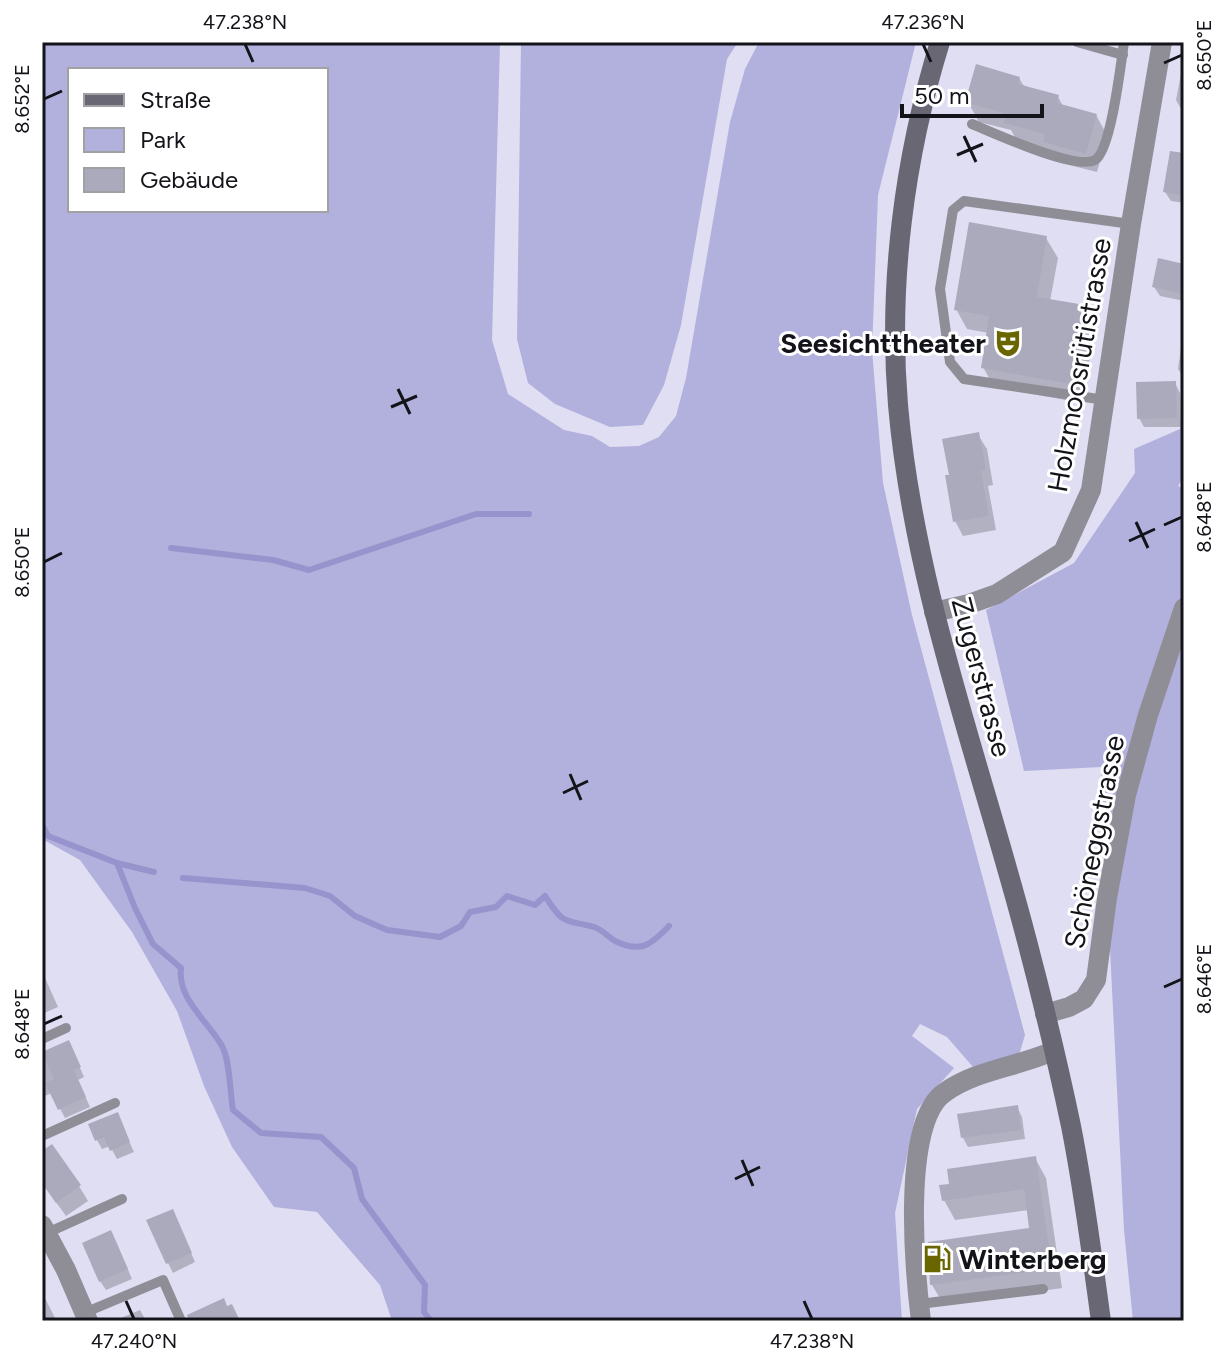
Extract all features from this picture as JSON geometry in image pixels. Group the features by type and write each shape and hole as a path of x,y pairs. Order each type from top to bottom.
{"main road":[{"name":"Zugerstrasse","path":"940,42 930,73 903,201 894,339 898,406 909,486 934,612 1045,1014 1082,1186 1101,1321"}],"street":[{"name":"Holzmoosrütistrasse","path":"934,612 997,594 1063,552 1091,490 1162,42"},
{"name":"Schöneggstrasse","path":"1045,1014 1084,999 1096,980 1126,795 1148,715 1184,608"},
{"path":"920,1312 913,1236 914,1200 927,1115 943,1093 974,1077 1053,1051"},
{"path":"45,1229 86,1317"}],"lane":[{"path":"1077,42 1123,55"},
{"path":"972,124 1036,150 1084,163 1096,160 1104,151 1119,85 1124,42"},
{"path":"1105,400 964,379 950,362 940,289 953,210 964,201 1131,224"},
{"path":"42,1039 66,1028"},
{"path":"42,1136 115,1103"},
{"path":"45,1229 122,1199"},
{"path":"86,1317 163,1280 181,1321"},
{"path":"920,1312 1043,1289"}],"green space":[{"path":"42,42 500,42 492,340 508,394 564,430 592,436 610,447 639,446 659,437 676,416 686,378 730,122 745,69 759,42 916,42 878,195 872,350 883,483 912,615 1025,1035 1019,1055 973,1067 947,1037 920,1024 912,1036 954,1068 917,1109 895,1213 902,1321 392,1321 380,1285 317,1212 274,1207 232,1147 204,1086 177,1011 132,932 80,860 42,839"},
{"path":"521,42 738,42 727,59 681,325 664,385 643,425 610,427 555,404 528,383 517,339"},
{"path":"1184,420 1184,476 1178,486 1184,489 1184,1321 1133,1321 1124,1230 1101,767 1024,771 986,610 1074,563 1135,473 1134,449 1180,429"}],"building":[{"path":"976,64 1020,77 1018,84 1059,95 1057,103 1097,114 1086,154 1043,142 1045,134 1004,123 1007,114 965,102"},
{"path":"1170,151 1184,153 1184,196 1163,192"},
{"path":"969,222 1047,236 1037,297 1085,305 1071,384 981,368 989,316 954,310"},
{"path":"1158,258 1184,264 1184,294 1152,287"},
{"path":"1176,381 1177,418 1137,419 1136,382"},
{"path":"979,432 986,470 981,471 989,516 953,522 942,439"},
{"path":"69,1040 81,1067 74,1070 86,1097 58,1110 45,1083 54,1079 42,1052"},
{"path":"1018,1105 1021,1130 961,1138 957,1114"},
{"path":"118,1112 130,1142 110,1151 104,1137 95,1141 88,1124"},
{"path":"52,1144 81,1185 56,1203 42,1183 42,1151"},
{"path":"1036,1156 1052,1269 930,1285 928,1242 1029,1228 1024,1189 942,1201 939,1185 949,1184 947,1169"},
{"path":"173,1209 192,1253 166,1264 146,1220"},
{"path":"111,1230 128,1269 99,1282 82,1243"},
{"path":"224,1298 227,1306 232,1304 240,1321 189,1321 187,1315"}],"waterway":[{"path":"171,548 273,560 309,570 476,514 529,514"},
{"path":"42,825 48,836 117,863 154,872"},
{"path":"117,863 153,944 181,968 181,979 189,1000 225,1052 233,1110 261,1133 321,1137 354,1168 362,1199 425,1285 424,1312 431,1321"},
{"path":"183,878 305,888 330,896 355,916 387,930 440,937 461,926 470,912 496,907 507,896 535,905 545,896 566,920 594,927 615,941 632,947 651,942 669,926"}],"place":[{"name":"Seesichttheater","path":"1008,343"},
{"name":"Winterberg","path":"937,1259"}]}
